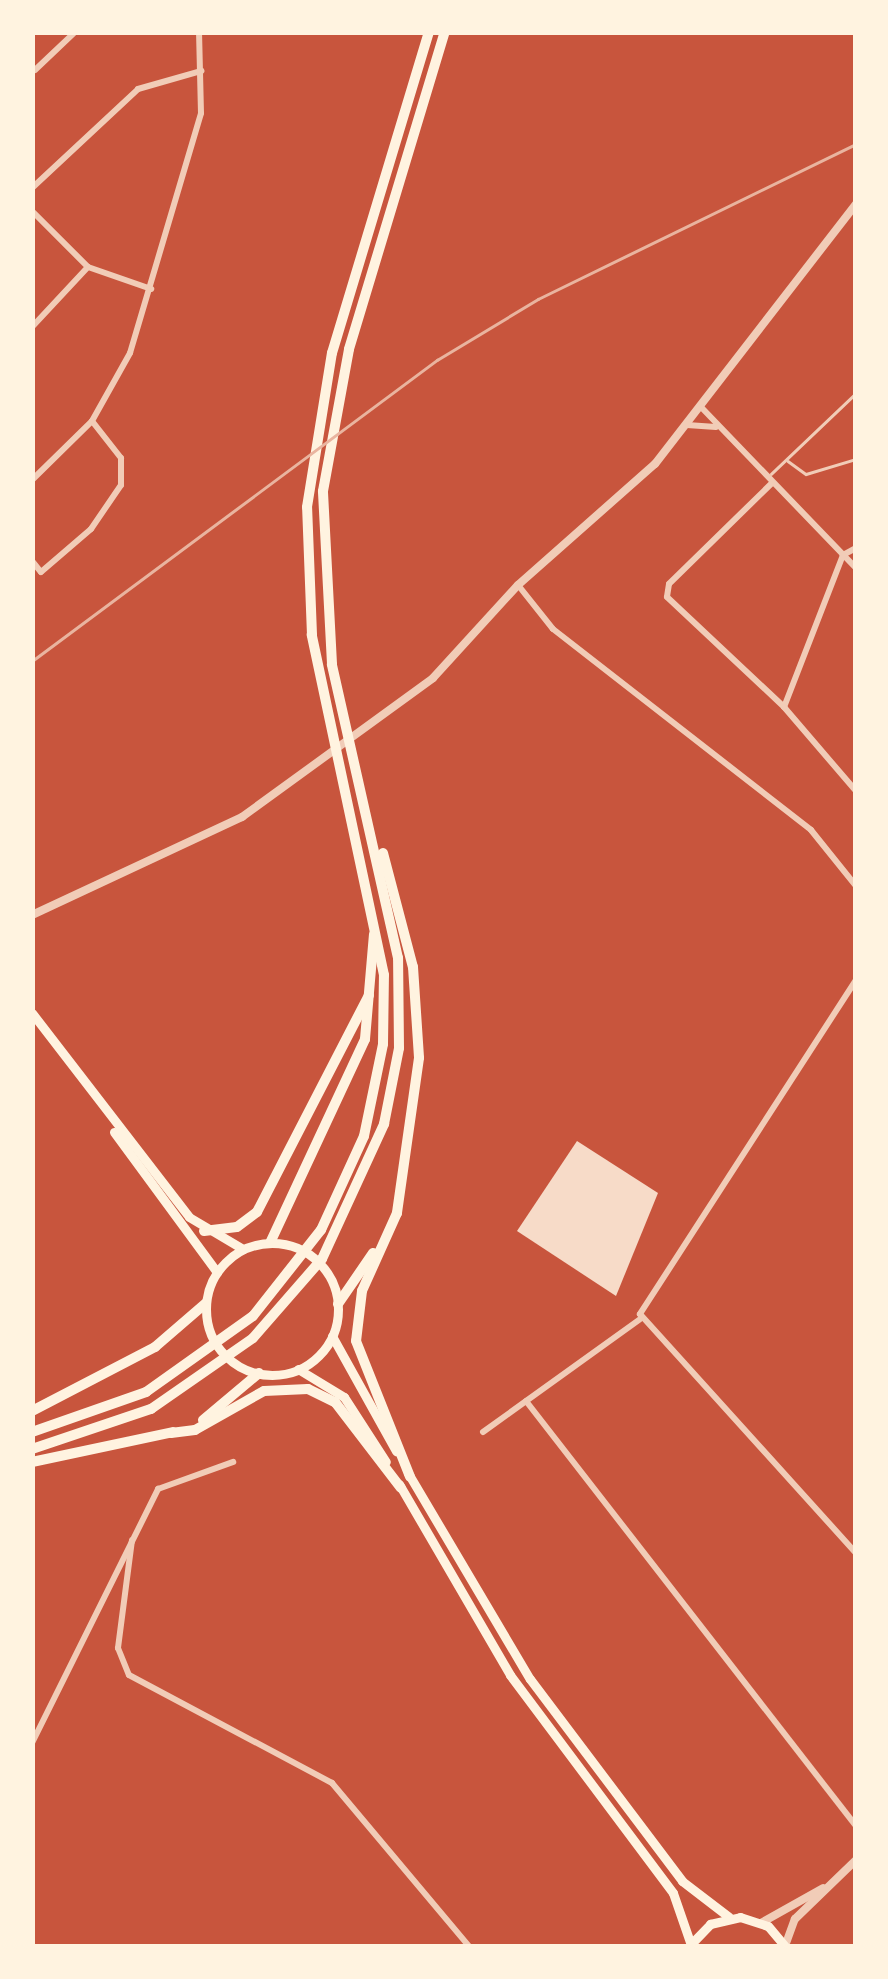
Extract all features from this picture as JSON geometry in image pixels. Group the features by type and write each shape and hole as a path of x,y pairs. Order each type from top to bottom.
{"highway":[{"path":"32,1432 127,1402 188,1368 277,1290 333,1208 364,1136 383,1044 375,908 330,728 312,636 307,507 315,426 429,32"},
{"path":"410,1476 360,1361 356,1324 408,1158 418,998 356,767 326,623 323,492 334,408 445,32"},
{"path":"32,1449 132,1418 196,1382 287,1304 350,1213 384,1124 399,1048 398,958 369,815"},
{"path":"270,1243 365,1039 374,980 375,908"},
{"path":"204,1231 238,1227 257,1212 374,980"},
{"path":"338,1304 378,1244 408,1158"},
{"path":"32,1410 155,1347 206,1303"},
{"path":"170,1433 229,1404 259,1373"},
{"path":"32,1462 196,1430 264,1391 308,1389 335,1402 401,1488"}],"main road":[{"path":"32,1014 104,1112 204,1231 243,1250"},
{"path":"104,1112 142,1179 217,1272"},
{"path":"298,1369 332,1336 338,1304 314,1258 270,1243 243,1250 217,1272 206,1303 219,1347 259,1373 298,1369 344,1397 510,1675 673,1893 690,1946 729,1917"},
{"path":"332,1336 530,1680 682,1880 729,1917 761,1922 785,1946"}],"street":[{"path":"35,70 75,32"},
{"path":"32,480 92,422 151,289 201,113 199,32"},
{"path":"32,188 138,88 201,71"},
{"path":"32,915 268,802 433,678 518,585 687,424 856,204"},
{"path":"32,212 88,267 151,289"},
{"path":"32,326 88,267"},
{"path":"701,407 717,428 856,568"},
{"path":"32,561 41,572 91,528 121,485 121,458 92,422"},
{"path":"687,424 717,428"},
{"path":"769,480 669,584 668,597 784,708 856,790"},
{"path":"784,708 843,556 856,548"},
{"path":"518,585 554,629 811,830 856,886"},
{"path":"484,1432 640,1320 644,1298 856,980"},
{"path":"640,1320 856,1553"},
{"path":"526,1402 856,1826"},
{"path":"32,1742 158,1488 233,1462"},
{"path":"132,1540 118,1648 130,1675 332,1783 469,1946"},
{"path":"761,1922 823,1888 856,1860"},
{"path":"785,1946 823,1888"}],"lane":[{"path":"769,480 856,393"},
{"path":"786,460 806,474 856,459"}],"building":[{"path":"577,1141 658,1193 616,1296 517,1231"}],"railway":[{"path":"32,661 437,360 538,299 856,144"}]}
